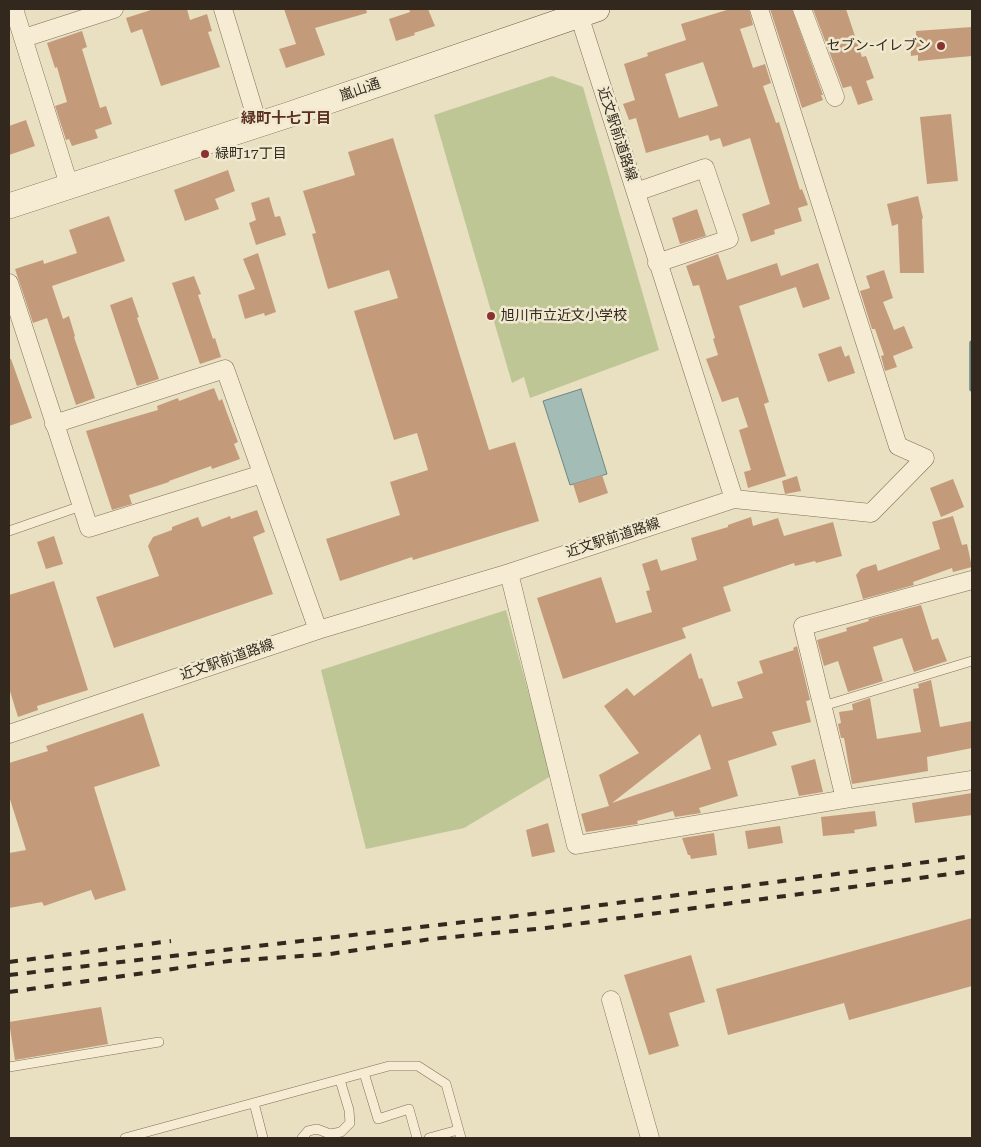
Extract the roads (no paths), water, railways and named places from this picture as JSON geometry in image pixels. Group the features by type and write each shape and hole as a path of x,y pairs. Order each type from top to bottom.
{"street":[{"path":"24,38 114,9"},
{"path":"223,9 258,124"},
{"path":"734,499 871,513 925,458 898,446 759,9"},
{"path":"802,9 836,97"},
{"path":"13,11 24,38 69,185"},
{"name":"嵐山通","path":"9,206 588,12"},
{"name":"近文駅前道路線","path":"9,734 318,630 509,573 734,499 657,263 588,12"},
{"path":"636,192 705,168 729,238 657,263"},
{"path":"9,283 88,528 262,474"},
{"path":"54,424 225,369 318,630"},
{"path":"509,573 576,845 845,799 972,780"},
{"path":"845,799 803,626 972,580"},
{"path":"611,1000 650,1138"}],"lane":[{"path":"9,532 81,506"},
{"path":"823,706 972,661"},
{"path":"9,1068 159,1042"},
{"path":"125,1138 390,1066 418,1066 446,1084 460,1134 428,1138"},
{"path":"364,1073 378,1119 409,1109 417,1138"},
{"path":"302,1138 308,1131 317,1129 330,1134 341,1132 350,1123 350,1110 340,1080"},
{"path":"254,1103 263,1138"}],"water":[{"path":"581,389 607,474 570,485 543,401"}],"waterway":[{"path":"972,343 972,389"}],"railway":[{"path":"9,975 541,913 972,856"},
{"path":"9,992 229,961 330,954 431,939 546,928 972,871"},
{"path":"9,962 171,941"}],"place":[{"name":"セブン-イレブン","path":"941,46"},
{"name":"緑町17丁目","path":"205,154"},
{"name":"旭川市立近文小学校","path":"491,316"}],"district":[{"name":"緑町十七丁目","path":"286,119"}]}
